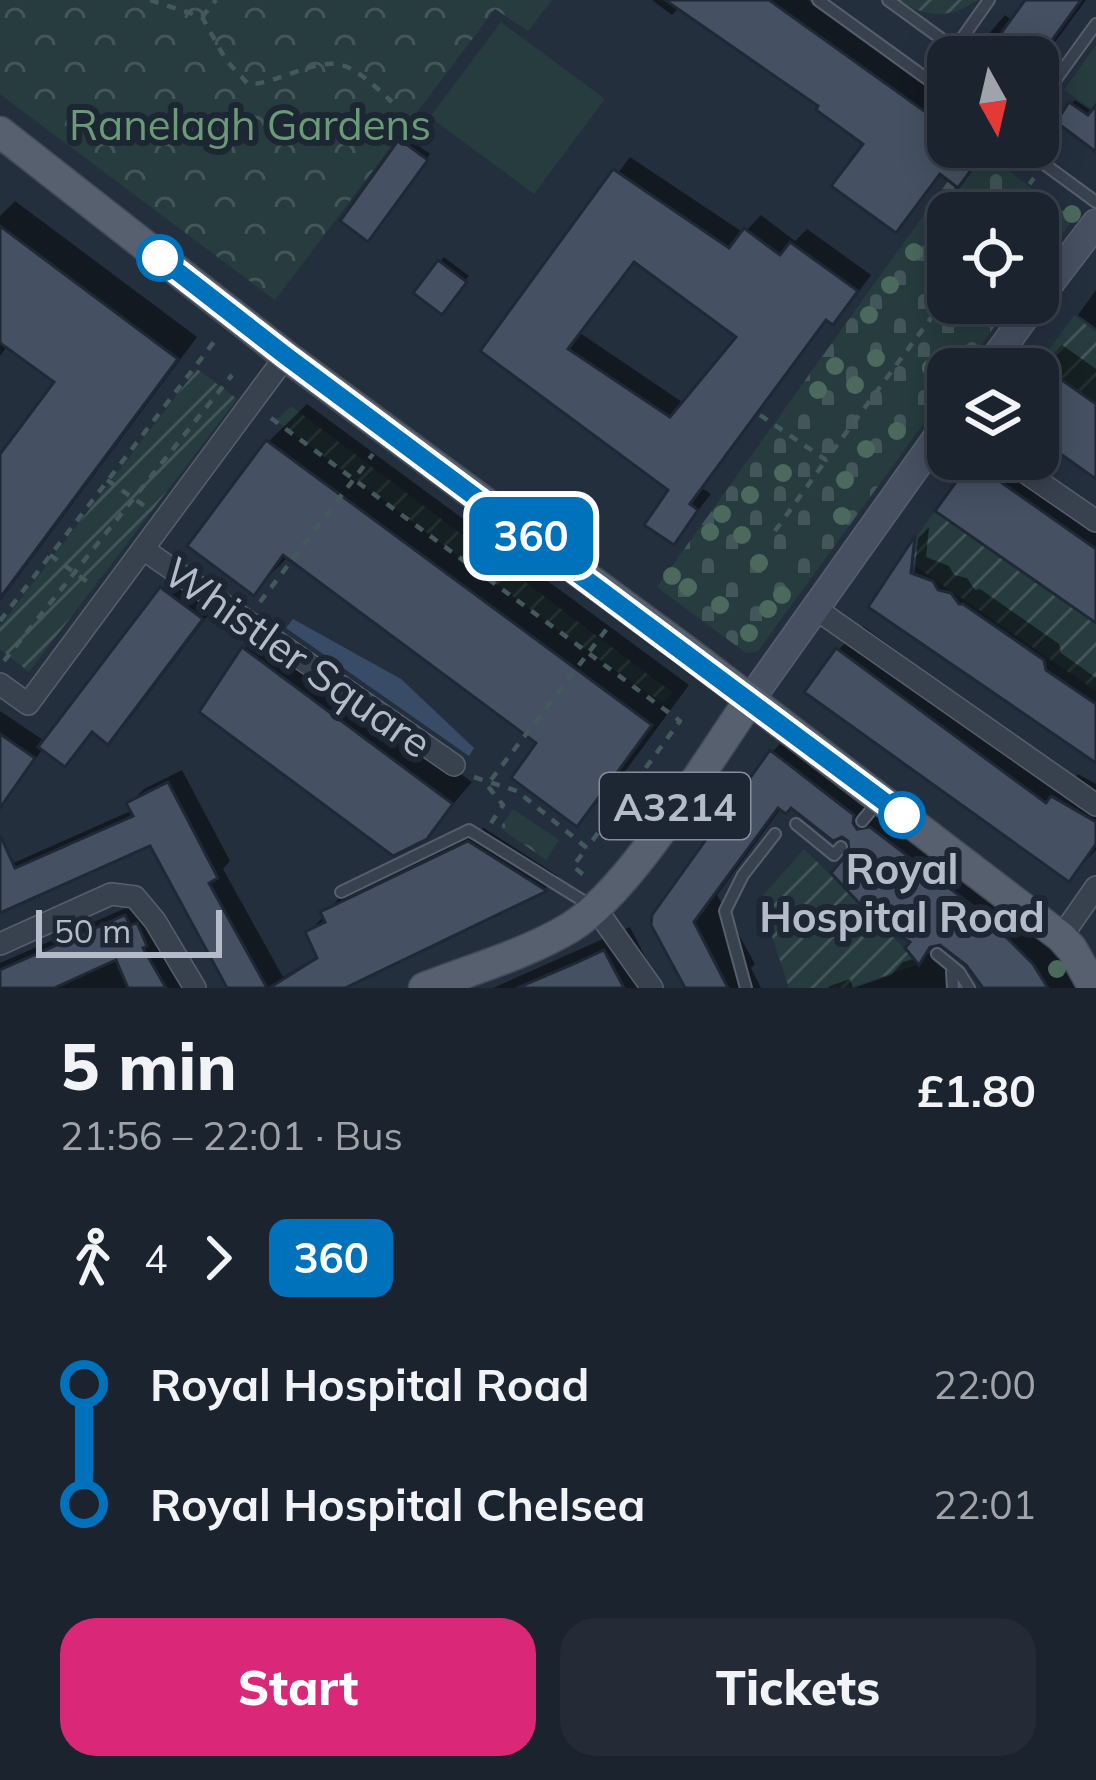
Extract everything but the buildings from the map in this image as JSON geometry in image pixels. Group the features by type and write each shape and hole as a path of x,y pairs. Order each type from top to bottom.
{"main road":[{"path":"0,132 286,356 750,700 871,810 1061,938 1094,988"},
{"path":"1059,271 1096,223"},
{"path":"750,700 927,452"},
{"name":"A3214","path":"424,988 549,939 596,909 750,700"}],"street":[{"path":"0,684 28,704 286,356"},
{"path":"1036,480 1096,521"},
{"name":"Whistler Square","path":"143,549 454,765"},
{"path":"816,609 1096,805"},
{"path":"1061,938 1096,887"},
{"path":"0,944 111,894 135,897 195,988"},
{"path":"596,909 652,988"}],"lane":[{"path":"818,0 927,79"},
{"path":"888,0 938,36"},
{"path":"963,36 989,0"},
{"path":"1059,75 1096,24"},
{"path":"1050,168 1096,202"},
{"path":"796,824 834,856 841,847"},
{"path":"341,892 469,830 596,909"},
{"path":"746,988 725,911 743,875 775,833"},
{"path":"937,954 959,972 969,988"},
{"path":"952,973 953,988"}],"path":[{"path":"150,0 202,17 226,60 248,84 265,85 319,64 349,66 392,102"},
{"path":"202,17 216,0"},
{"path":"1024,192 1042,168"},
{"path":"776,531 927,323"},
{"path":"0,621 217,338"},
{"path":"0,664 232,375"},
{"path":"760,415 826,460"},
{"path":"271,418 680,721 573,866 586,877"},
{"path":"245,621 369,460"},
{"path":"106,480 165,520"},
{"path":"50,555 107,597"},
{"path":"488,784 606,629"},
{"path":"454,765 488,784 517,791 586,848"},
{"path":"481,838 503,805 488,784"}],"green space":[{"name":"Ranelagh Gardens","path":"0,0 552,0 528,31 495,9 275,300 0,94"},
{"path":"898,0 978,0 958,11 938,14"},
{"path":"501,22 605,99 534,194 430,117"},
{"path":"1096,45 1096,112 1064,90"},
{"path":"972,168 1005,168 1037,192 940,192 948,181 958,187"},
{"path":"1059,208 1067,214 1070,224 1059,239"},
{"path":"927,210 927,324 996,324 979,348 927,348 927,419 758,651 746,653 657,587"},
{"path":"1074,315 1096,332 1096,404 1059,378 1059,348 1050,348"},
{"path":"197,369 237,399 29,672 0,649 0,626"},
{"path":"291,406 673,693 663,703 276,421"},
{"path":"935,511 1096,623 1096,691 902,557"},
{"path":"513,809 559,840 546,860 500,828"},
{"path":"804,849 920,964 849,988 789,988 760,899"}],"water":[{"path":"293,619 401,679 474,748 469,756 286,628"}],"bus line":[{"name":"360","path":"160,258 902,815"}],"place":[{"name":"Royal Hospital Road","path":"902,815"}]}
